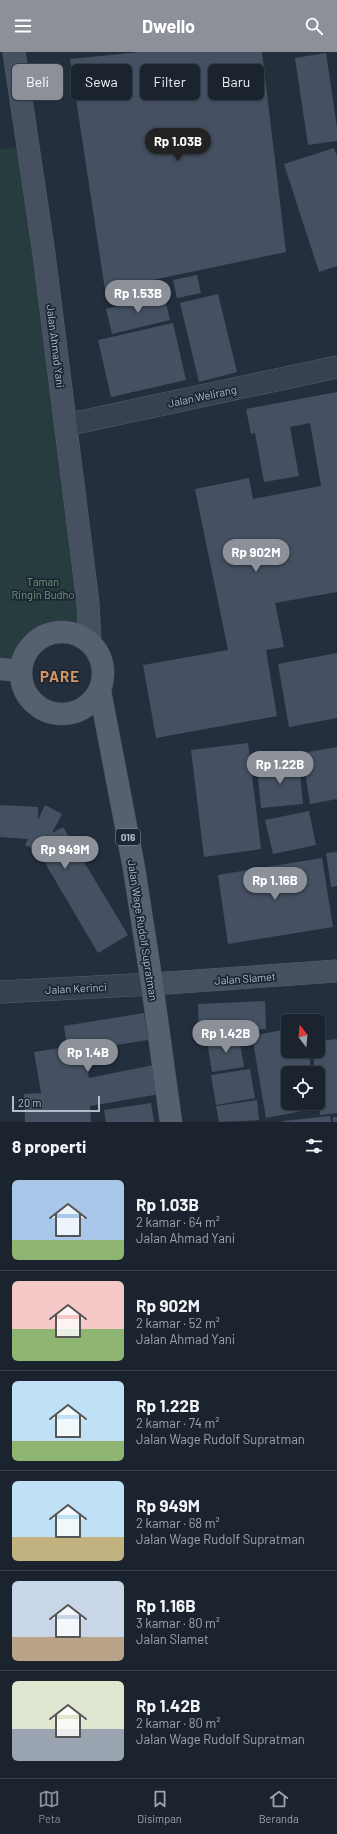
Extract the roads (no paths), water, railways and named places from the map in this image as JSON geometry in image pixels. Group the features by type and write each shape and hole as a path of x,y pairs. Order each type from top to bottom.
{"main road":[{"name":"Jalan Ahmad Yani","path":"14,52 9,85 44,254 88,603 90,642"},
{"name":"016","path":"64,631 78,634 90,642 99,652 104,666 104,678 100,691 92,702 82,710 70,714 57,714 44,711 30,699 22,682 10,670 23,659 29,648 37,640 50,633 64,631"},
{"name":"Jalan Wage Rudolf Supratman","path":"100,691 134,868 171,1122"},
{"name":"Jalan Slamet","path":"152,984 337,972"}],"street":[{"name":"Jalan Welirang","path":"66,425 337,367"},
{"name":"Jalan Kerinci","path":"0,992 152,984"}],"district":[{"name":"PARE","path":"60,676"}],"park label":[{"name":"Taman Ringin Budho","path":"43,587"}]}
